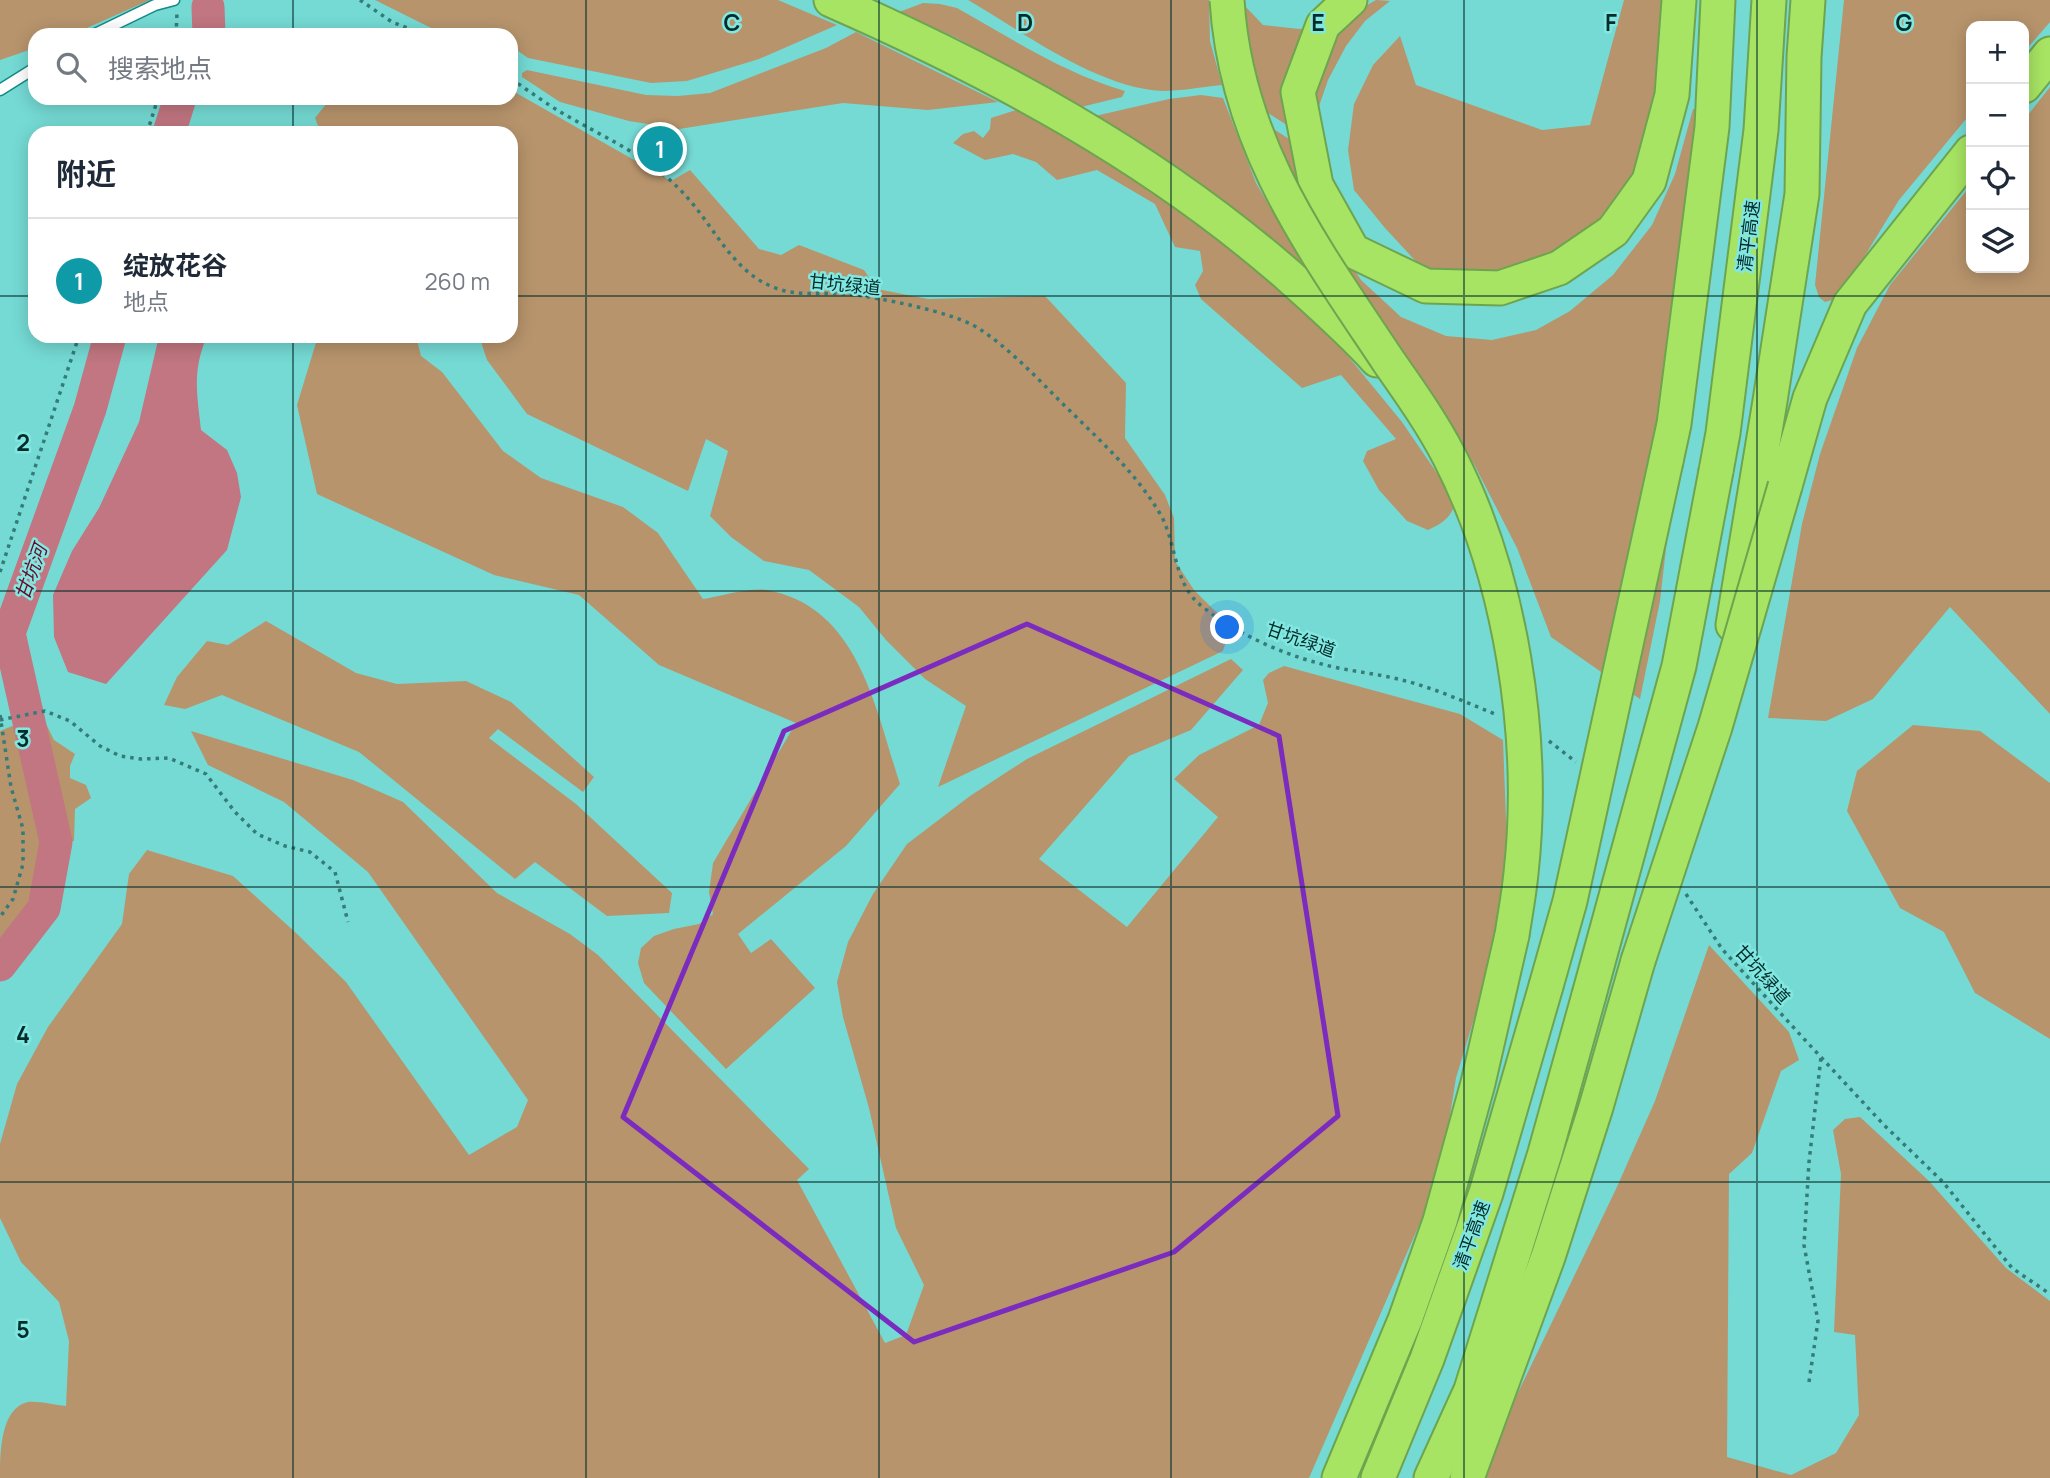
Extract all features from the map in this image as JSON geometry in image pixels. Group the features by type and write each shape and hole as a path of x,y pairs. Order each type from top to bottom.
{"highway":[{"path":"831,0 989,74 1129,155 1195,199 1326,309 1419,406"},
{"path":"1227,0 1231,41 1248,113 1283,196 1301,229 1419,406 1448,455 1475,515 1508,633 1519,693 1524,751 1525,808 1521,872 1512,936 1478,1083 1440,1221 1405,1320 1339,1478"},
{"path":"1350,0 1323,25 1298,92 1316,185 1353,251 1426,286 1500,288 1559,268 1613,231 1648,181 1672,95 1679,0"},
{"name":"清平高速","path":"1378,1478 1427,1359 1486,1193 1570,901 1674,424 1712,127 1718,0"},
{"name":"清平高速","path":"1431,1478 1471,1390 1545,1153 1679,666 1723,433 1761,130 1769,0"},
{"path":"1467,1478 1548,1257 1638,961 1715,727 1771,484 1802,194 1804,57 1808,0"},
{"path":"2026,84 2050,54"},
{"path":"1771,484 1850,304 1966,158"}],"lane":[{"path":"107,28 155,5 176,4"},
{"path":"0,90 28,72"}],"path":[{"path":"360,0 392,22 407,28"},
{"path":"176,4 176,28"},
{"name":"甘坑绿道","path":"518,84 561,113 623,146 653,166 683,192 737,262 759,280 794,293 846,294 869,298 939,314 977,328 1021,362 1124,464 1160,513 1170,534 1188,592 1220,619 1259,641 1317,663 1405,680 1503,717"},
{"path":"149,126 156,105"},
{"path":"0,572 77,343"},
{"path":"0,917 13,899 23,864 23,829 11,787 0,718 45,710 70,721 100,746 120,756 141,759 169,758 206,774 235,812 257,834 285,846 310,852 335,872 348,922"},
{"path":"1546,738 1584,769"},
{"name":"甘坑绿道","path":"1685,891 1722,949 1884,1125 1943,1182 2012,1268 2050,1294"},
{"path":"1810,1382 1818,1321 1804,1245 1809,1162 1821,1057"}],"highlighted area":[{"path":"1027,624 1279,736 1338,1116 1174,1252 914,1342 623,1117 784,731"}],"shaded area":[{"path":"0,0 150,0 87,28 28,28 28,50 0,60"},
{"path":"375,0 778,0 837,25 759,59 687,81 651,83 528,58 518,51 518,28 431,28"},
{"path":"968,0 1209,0 1210,41 1222,85 1162,91 1137,88 1112,80 1061,56"},
{"path":"1376,0 1390,1 1365,21 1346,46 1328,80 1317,112 1315,143 1265,111 1247,44 1243,4 1263,25 1299,29 1334,24"},
{"path":"1624,0 1675,0 1646,153 1612,215 1570,266 1448,296 1354,190 1348,150 1354,104 1373,65 1400,36 1416,85 1542,130 1590,125"},
{"path":"1844,0 2050,0 2050,22 2029,46 2029,21 1966,21 1966,119 1899,200 1839,298 1825,302 1819,297 1815,285"},
{"path":"923,3 957,8 1060,65 1125,91 1122,97 1081,107 957,38 899,12"},
{"path":"856,32 998,102 928,110 843,103 679,129 629,121 560,102 522,77 522,73 527,70 646,95 710,93 826,48"},
{"path":"2050,87 2050,714 1950,607 1873,699 1826,721 1768,718 1802,524 1820,454 1857,348 1890,285 1966,191 1966,273 2029,273 2029,114"},
{"path":"518,94 671,181 690,170 759,249 781,255 799,245 864,270 877,289 928,299 1045,296 1126,383 1125,438 1165,495 1174,518 1175,561 1194,590 1214,610 1232,622 1223,651 938,787 966,706 925,679 886,640 859,607 809,570 764,561 731,537 710,516 728,451 706,439 688,491 527,414 487,360 481,343 518,343 518,126 318,126 315,118 325,105 518,105"},
{"path":"1201,95 1223,98 1256,183 1301,261 1297,264 1216,195 1095,116 1169,99"},
{"path":"1693,109 1705,110 1673,487 1660,601 1640,699 1551,637 1517,548 1474,464 1426,387 1323,236 1269,126 1314,155 1334,240 1361,280 1401,317 1446,336 1492,340 1536,330 1570,311 1613,275 1652,225 1675,174"},
{"path":"1016,110 1131,178 1195,223 1256,270 1329,333 1402,422 1456,501 1446,519 1428,530 1407,521 1379,490 1363,461 1367,451 1396,439 1341,375 1302,388 1201,299 1195,285 1203,271 1200,251 1175,247 1155,204 1097,170 1057,180 1036,162 1013,154 985,160 953,143 963,134 974,131 983,138 990,129 991,118"},
{"path":"157,343 204,343 197,372 201,430 227,450 237,473 241,497 227,550 106,684 68,672 54,637 53,595 72,551 99,508 139,422"},
{"path":"316,343 418,343 421,356 442,372 503,451 541,478 623,507 658,533 703,599 744,591 767,590 798,600 823,617 843,639 859,665 871,694 900,784 846,846 738,934 751,953 771,939 815,988 726,1069 644,983 638,963 641,948 654,936 699,924 713,914 709,892 713,863 796,723 659,665 579,595 494,575 317,494 297,405"},
{"path":"266,621 356,673 397,684 466,681 511,702 594,777 583,792 498,729 489,738 576,804 672,893 669,913 607,916 535,862 515,879 359,752 222,695 185,709 164,705 177,677 207,641 228,645"},
{"path":"1231,659 1243,670 1191,730 1129,756 1039,859 1127,927 1218,817 1174,779 1199,755 1259,725 1268,703 1263,680 1269,673 1284,666 1460,714 1503,740 1507,846 1493,956 1456,1078 1440,1177 1309,1478 0,1478 4,1433 12,1413 28,1402 66,1406 69,1341 59,1302 21,1262 0,1218 0,1144 17,1084 48,1027 122,924 129,874 147,850 233,876 295,932 346,982 469,1155 517,1127 528,1100 368,872 284,802 208,765 191,731 353,780 403,802 497,893 570,934 598,955 809,1169 797,1180 885,1343 906,1335 924,1285 896,1228 869,1108 843,1017 837,982 848,942 873,894 907,844 970,796 1027,759"},
{"path":"27,720 46,724 54,740 75,754 70,766 70,778 86,785 91,798 75,809 74,841 56,842 44,908 0,965 0,731"},
{"path":"1913,725 1980,731 2050,783 2050,1039 1975,993 1944,932 1900,908 1847,811 1857,771"},
{"path":"1709,945 1789,1032 1799,1060 1781,1071 1752,1153 1729,1174 1727,1457 1791,1475 1836,1453 1859,1415 1855,1335 1834,1332 1841,1174 1833,1130 1845,1119 1860,1117 1929,1181 2006,1268 2050,1301 2050,1478 1477,1478 1616,1189 1655,1101"}],"waterway":[{"name":"甘坑河","path":"208,7 209,28"},
{"name":"甘坑河","path":"171,126 178,105"},
{"name":"甘坑河","path":"0,965 44,908 56,842 9,633 90,409 108,343"}],"place":[{"name":"绽放花谷","path":"660,149"}]}
